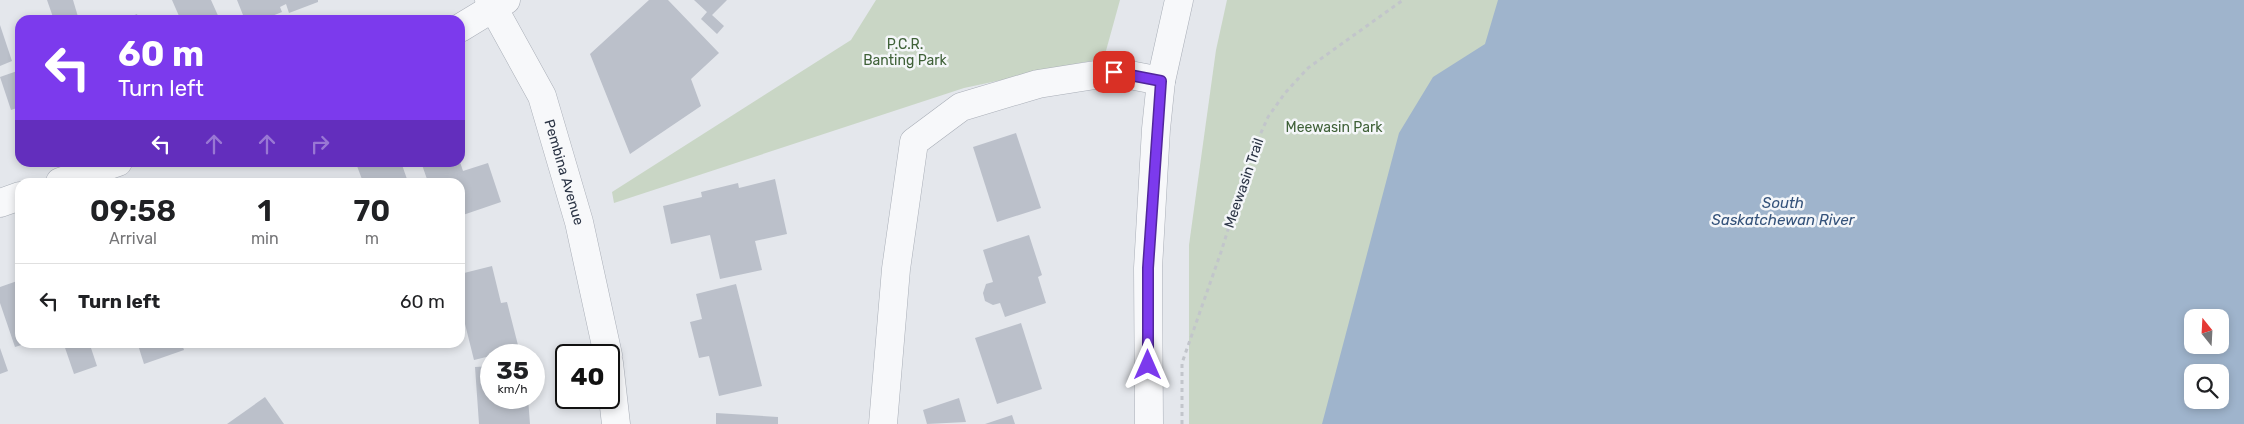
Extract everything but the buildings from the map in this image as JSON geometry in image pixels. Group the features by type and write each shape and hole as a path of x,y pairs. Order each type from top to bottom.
{"street":[{"path":"1149,424 1148,268 1161,81 1179,0"},
{"path":"465,25 496,3"},
{"name":"Pembina Avenue","path":"496,3 542,96 579,222 606,344"},
{"path":"883,424 896,269 914,142 961,107 1038,84 1114,72 1161,81"},
{"path":"72,178 104,167"},
{"path":"0,203 15,198"},
{"path":"614,409 616,424"}],"path":[{"name":"Meewasin Trail","path":"1182,424 1182,363 1221,252 1252,152 1268,117 1285,93 1308,68 1403,0"}],"green space":[{"name":"P.C.R. Banting Park","path":"876,0 1120,0 1104,58 964,88 614,203 612,192 851,40"},
{"name":"Meewasin Park","path":"1227,0 1558,0 1353,424 1189,424 1189,245 1216,50"}],"water":[{"name":"South Saskatchewan River","path":"1498,0 2244,0 2244,424 1322,424 1399,133 1433,77 1485,44"}],"route":[{"path":"1114,72 1161,81 1156,129 1148,268 1148,365"}]}
